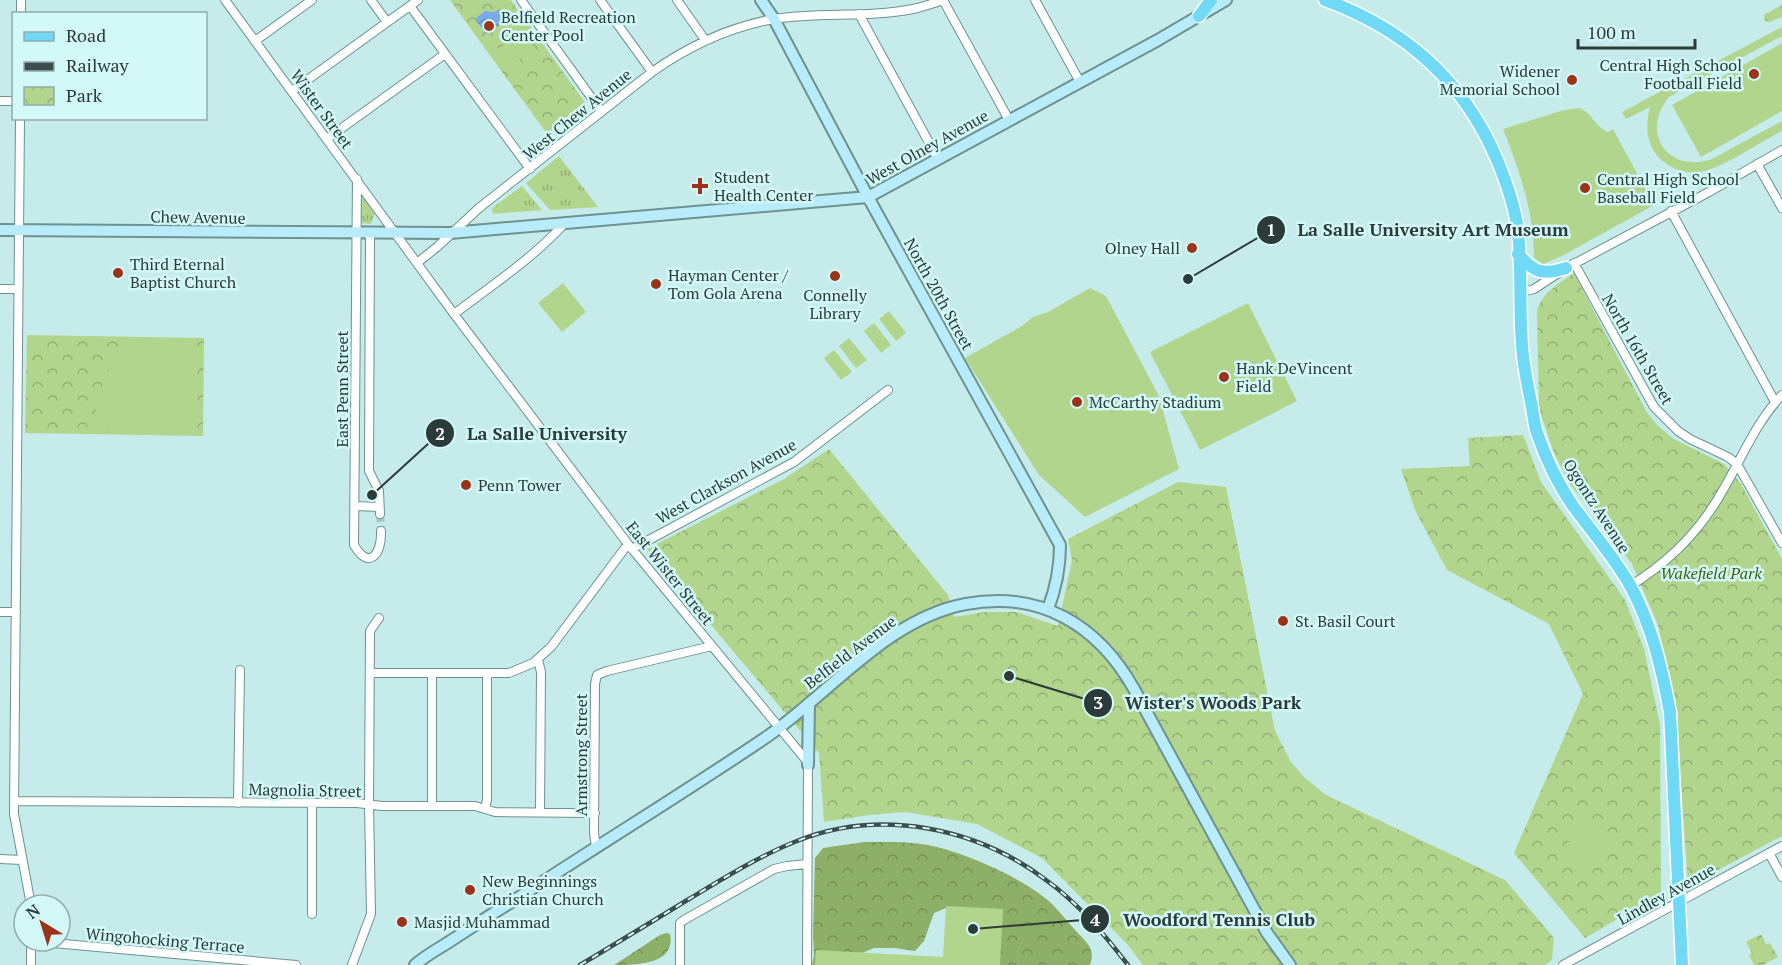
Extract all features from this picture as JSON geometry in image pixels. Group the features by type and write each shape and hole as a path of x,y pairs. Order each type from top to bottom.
{"main road":[{"path":"1199,16 1211,0"},
{"name":"Ogontz Avenue","path":"1325,0 1356,11 1388,30 1417,50 1448,79 1491,144 1508,186 1518,230 1522,345 1536,431 1551,468 1572,505 1601,542 1630,586 1656,648 1670,712 1682,965"},
{"path":"1518,254 1539,272 1556,272 1570,266"}],"street":[{"name":"Wister Street","path":"225,0 396,234"},
{"path":"255,41 312,0"},
{"path":"370,0 387,22"},
{"path":"292,91 418,0"},
{"path":"521,0 601,111"},
{"path":"600,0 652,72"},
{"path":"676,0 705,40"},
{"name":"North 20th Street","path":"761,0 1060,545 1060,564 1054,592 1047,609"},
{"path":"944,0 1009,120"},
{"name":"West Chew Avenue","path":"417,262 470,215 601,111 676,55 705,40 737,28 774,20 914,9 944,0"},
{"path":"1035,0 1080,82"},
{"name":"West Olney Avenue","path":"396,234 450,233 868,197 1226,0"},
{"path":"410,6 530,169"},
{"path":"859,14 938,159"},
{"path":"327,138 445,54"},
{"path":"20,120 15,823 29,893"},
{"path":"1521,292 1534,289 1570,266 1709,192 1782,150"},
{"path":"1757,164 1782,208"},
{"name":"East Penn Street","path":"357,179 354,545 360,554 364,557 374,557 378,553 381,531"},
{"path":"1671,211 1775,402"},
{"path":"454,314 551,238 564,224"},
{"name":"Chew Avenue","path":"0,230 396,234"},
{"name":"East Penn Street","path":"355,506 380,510 379,491 369,471 370,234"},
{"name":"East Wister Street","path":"396,234 630,547 803,756 808,765"},
{"name":"North 16th Street","path":"1570,266 1654,407 1661,416 1684,435 1728,457 1737,464 1782,543"},
{"path":"0,288 18,289"},
{"name":"West Clarkson Avenue","path":"370,673 488,674 517,671 538,660 630,547 794,462 888,390"},
{"path":"1630,586 1664,562 1689,538 1716,503 1759,424 1782,395"},
{"name":"Belfield Avenue","path":"415,965 779,727 888,640 916,622 941,610 964,604 991,601 1015,602 1047,609 1086,630 1121,666 1267,933 1290,965"},
{"path":"0,612 16,612"},
{"path":"352,965 371,914 370,631 379,618"},
{"name":"Armstrong Street","path":"596,847 595,684 597,675 712,646"},
{"path":"538,660 541,672 540,812"},
{"path":"238,802 240,670"},
{"path":"432,674 432,806"},
{"path":"484,808 487,800 488,674"},
{"path":"807,965 809,703"},
{"name":"Magnolia Street","path":"15,801 475,806 495,812 595,813"},
{"path":"312,804 312,914"},
{"name":"Lindley Avenue","path":"1563,965 1782,846"},
{"path":"1769,853 1782,877"},
{"path":"0,859 22,860"},
{"path":"680,965 680,923 774,869 807,864"},
{"name":"Wingohocking Terrace","path":"72,945 296,965"}],"green space":[{"path":"450,0 511,0 587,105 547,134"},
{"path":"1782,5 1782,17 1770,22 1765,21 1764,15"},
{"path":"1782,27 1782,36 1669,97 1660,111 1657,124 1658,136 1663,147 1683,161 1697,162 1712,159 1782,121 1782,131 1730,161 1699,172 1673,168 1660,159 1649,141 1647,121 1650,107 1626,119 1622,112"},
{"path":"522,31 538,52 526,61 510,40"},
{"path":"507,42 523,64 511,73 495,51"},
{"name":"Central High School Football Field","path":"1782,43 1782,111 1701,157 1672,105"},
{"name":"Central High School Baseball Field","path":"1580,108 1604,130 1608,132 1613,129 1654,205 1562,256 1543,264 1534,258 1529,208 1503,129 1564,110"},
{"path":"559,156 598,207 550,210 526,183"},
{"path":"522,186 542,210 493,214 492,208"},
{"path":"361,192 375,213 371,224 361,223"},
{"name":"Wakefield Park","path":"1574,273 1646,411 1657,425 1674,439 1724,464 1741,484 1782,559 1782,836 1688,886 1676,706 1658,625 1632,564 1570,484 1554,453 1539,409 1537,311 1539,304 1547,294"},
{"path":"563,283 586,312 562,332 538,303"},
{"name":"McCarthy Stadium","path":"1090,288 1106,296 1159,396 1179,469 1085,517 1039,475 965,358 1022,326 1033,317 1048,312"},
{"name":"Hank DeVincent Field","path":"1248,303 1297,401 1200,450 1150,352"},
{"path":"889,311 906,333 896,341 879,319"},
{"path":"874,323 891,345 881,353 864,331"},
{"path":"27,335 204,338 203,436 25,433"},
{"path":"148,338 197,339 192,424 183,433 94,426 102,384 114,363 123,353"},
{"path":"849,338 867,360 856,368 839,346"},
{"path":"834,350 852,372 841,380 824,358"},
{"path":"1523,435 1541,482 1625,600 1644,649 1660,724 1661,894 1585,938 1514,853 1583,694 1549,624 1447,570 1415,510 1401,469 1470,466 1468,438"},
{"path":"829,449 948,595 954,617 985,612 1016,612 1058,626 1072,560 1068,539 1178,482 1226,487 1275,731 1291,762 1304,777 1326,795 1505,880 1554,938 1552,960 1545,965 1143,965 1128,945 1042,858 977,824 905,812 824,822 819,753 647,549 784,479"},
{"path":"1574,816 1594,819 1606,830 1610,845 1602,864 1566,858"},
{"path":"864,842 904,842 943,849 995,868 1029,886 1054,906 1086,942 1092,954 1090,965 988,965 946,908 934,913 924,941 915,951 874,948 833,965 812,965 815,858 823,848"},
{"path":"946,906 1003,909 1000,965 815,965 816,950 943,957"},
{"path":"670,934 670,944 667,952 661,957 633,965 614,965 660,935"},
{"path":"1761,934 1766,944 1770,943 1778,957 1763,965 1754,965 1749,955 1752,953 1746,942"}],"water":[{"name":"Belfield Recreation Center Pool","path":"500,9 508,19 486,34 475,19 485,11 495,12"}],"tunnel":[{"path":"380,514 381,531"}],"railway":[{"path":"580,965 729,875 783,847 829,831 861,826 894,825 926,828 958,836 989,847 1019,862 1046,880 1080,909 1128,965"}],"place":[{"name":"Belfield Recreation Center Pool","path":"489,26"},
{"name":"Central High School Football Field","path":"1754,74"},
{"name":"Widener Memorial School","path":"1572,80"},
{"name":"Student Health Center","path":"700,186"},
{"name":"Central High School Baseball Field","path":"1585,188"},
{"name":"Olney Hall","path":"1192,248"},
{"name":"Third Eternal Baptist Church","path":"118,273"},
{"name":"Connelly Library","path":"835,276"},
{"name":"La Salle University Art Museum","path":"1188,279"},
{"name":"Hayman Center / Tom Gola Arena","path":"656,284"},
{"name":"Hank DeVincent Field","path":"1224,377"},
{"name":"McCarthy Stadium","path":"1077,402"},
{"name":"Penn Tower","path":"466,485"},
{"name":"La Salle University","path":"372,495"},
{"name":"St. Basil Court","path":"1283,621"},
{"name":"Wister's Woods Park","path":"1009,676"},
{"name":"New Beginnings Christian Church","path":"470,890"},
{"name":"Masjid Muhammad","path":"402,922"},
{"name":"Woodford Tennis Club","path":"973,929"}]}
